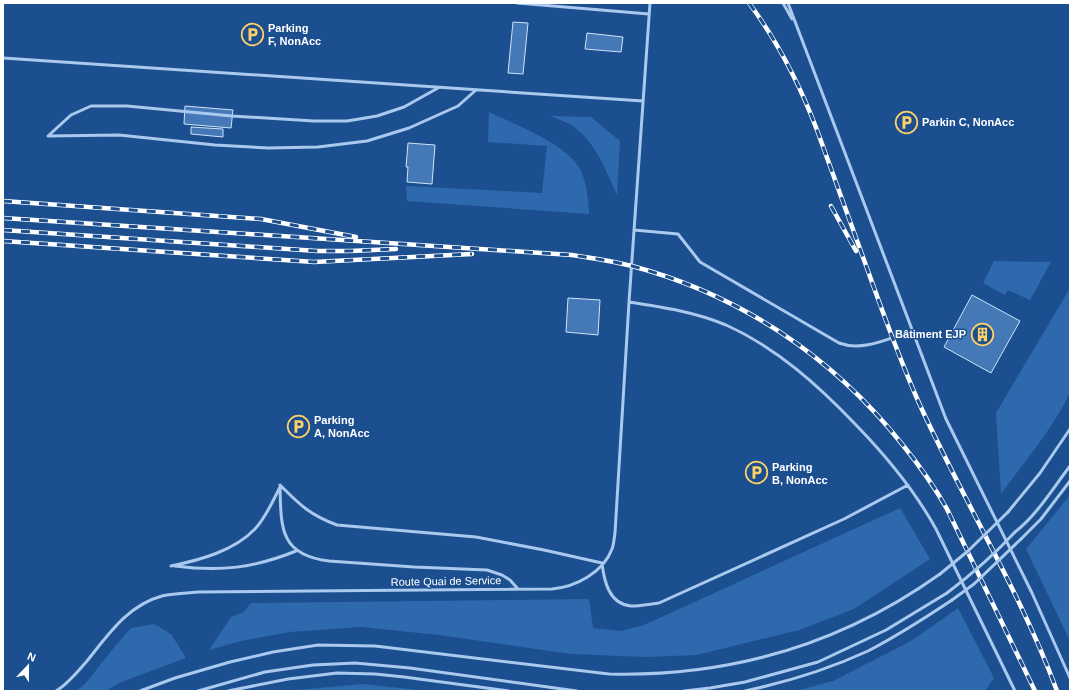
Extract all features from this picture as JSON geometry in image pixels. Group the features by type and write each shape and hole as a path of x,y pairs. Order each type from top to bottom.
{"lane":[{"path":"517,3 649,14"},
{"name":"Route Quai de Service","path":"56,691 73,676 121,620 130,612 145,603 162,596 199,592 562,588 579,582 602,563 612,549 616,533 629,302 650,3"},
{"path":"783,3 795,26"},
{"path":"788,3 795,26 946,419 1035,600 1070,678"},
{"path":"3,58 643,101"},
{"path":"438,88 404,107 377,116 347,121 232,116 127,106 91,106 71,115 48,136 119,135 214,145 268,148 318,147 367,141 409,128 458,106 477,90"},
{"path":"634,230 678,234 700,262 846,346 860,347 912,331"},
{"path":"629,302 673,309 712,320 738,331 778,356 805,376 844,411 886,457 925,510 936,529 1013,690"},
{"path":"140,691 175,678 230,662 273,652 318,645 350,645 392,648 609,674 645,675 711,668 766,657 832,635 890,606 916,591 940,574 968,551 1008,512 1040,473 1070,429"},
{"path":"684,691 745,682 818,662 886,630 947,593 1002,547 1041,504 1070,466"},
{"path":"745,691 768,686 824,669 867,651 916,624 974,584 1041,519 1070,481"},
{"path":"280,485 302,507 323,520 337,525 476,537 602,563 604,581 612,595 618,601 630,606 659,604 844,519 908,485"},
{"path":"280,485 281,512 284,530 291,545 296,551 312,558 329,561 419,568 487,570 502,575 510,580 518,589"},
{"path":"280,485 261,520 254,530 244,538 236,544 215,554 191,562 172,566 207,570 242,567 262,563 296,551"},
{"path":"198,691 265,672 313,665 355,663 410,668 576,691"},
{"path":"228,691 288,679 337,673 375,674 404,677 509,691"}],"shaded area":[{"path":"489,112 552,143 564,151 573,160 580,169 584,179 588,197 589,214 407,201 406,186 542,193 547,146 488,142"},
{"path":"551,116 591,117 620,141 617,195 600,158 588,141 572,125"},
{"path":"994,261 1051,262 1030,300 1008,290 1005,295 983,283"},
{"path":"1070,288 1070,392 1056,419 1001,494 996,413"},
{"path":"1070,495 1070,641 1026,549"},
{"path":"900,508 930,559 854,609 799,630 697,655 645,657 571,654 439,635 361,627 290,632 241,641 209,650 231,617 244,612 251,603 589,599 593,628 621,631 644,625"},
{"path":"958,608 994,678 985,691 795,691 833,681 911,641"},
{"path":"154,624 171,634 186,658 119,683 106,691 76,691 85,684 131,628"},
{"path":"362,684 429,691 284,691"}],"building":[{"path":"513,22 528,23 523,74 508,73"},
{"path":"587,33 623,37 621,52 585,49"},
{"path":"185,106 233,110 231,128 184,124"},
{"path":"191,127 223,129 223,137 191,134"},
{"path":"408,143 435,145 432,184 407,182 408,167 406,167"},
{"name":"Bâtiment EJP","path":"972,295 1020,321 991,373 944,347"},
{"path":"568,298 600,300 598,335 566,332"}],"railway":[{"path":"749,3 779,48 803,97 817,130 886,321 912,387 936,439 1026,617 1057,691"},
{"path":"3,201 261,219 356,237"},
{"path":"831,206 856,251"},
{"path":"3,218 572,255 632,266 672,278 710,294 746,312 781,333 814,357 845,383 875,412 902,444 926,476 947,509 1035,691"},
{"path":"3,230 317,251 396,249"},
{"path":"3,241 314,262 472,254"}],"place":[{"name":"Parking F, NonAcc","path":"253,34"},
{"name":"Parkin C, NonAcc","path":"906,122"},
{"name":"Bâtiment EJP","path":"982,334"},
{"name":"Parking A, NonAcc","path":"299,426"},
{"name":"Parking B, NonAcc","path":"756,473"}]}
